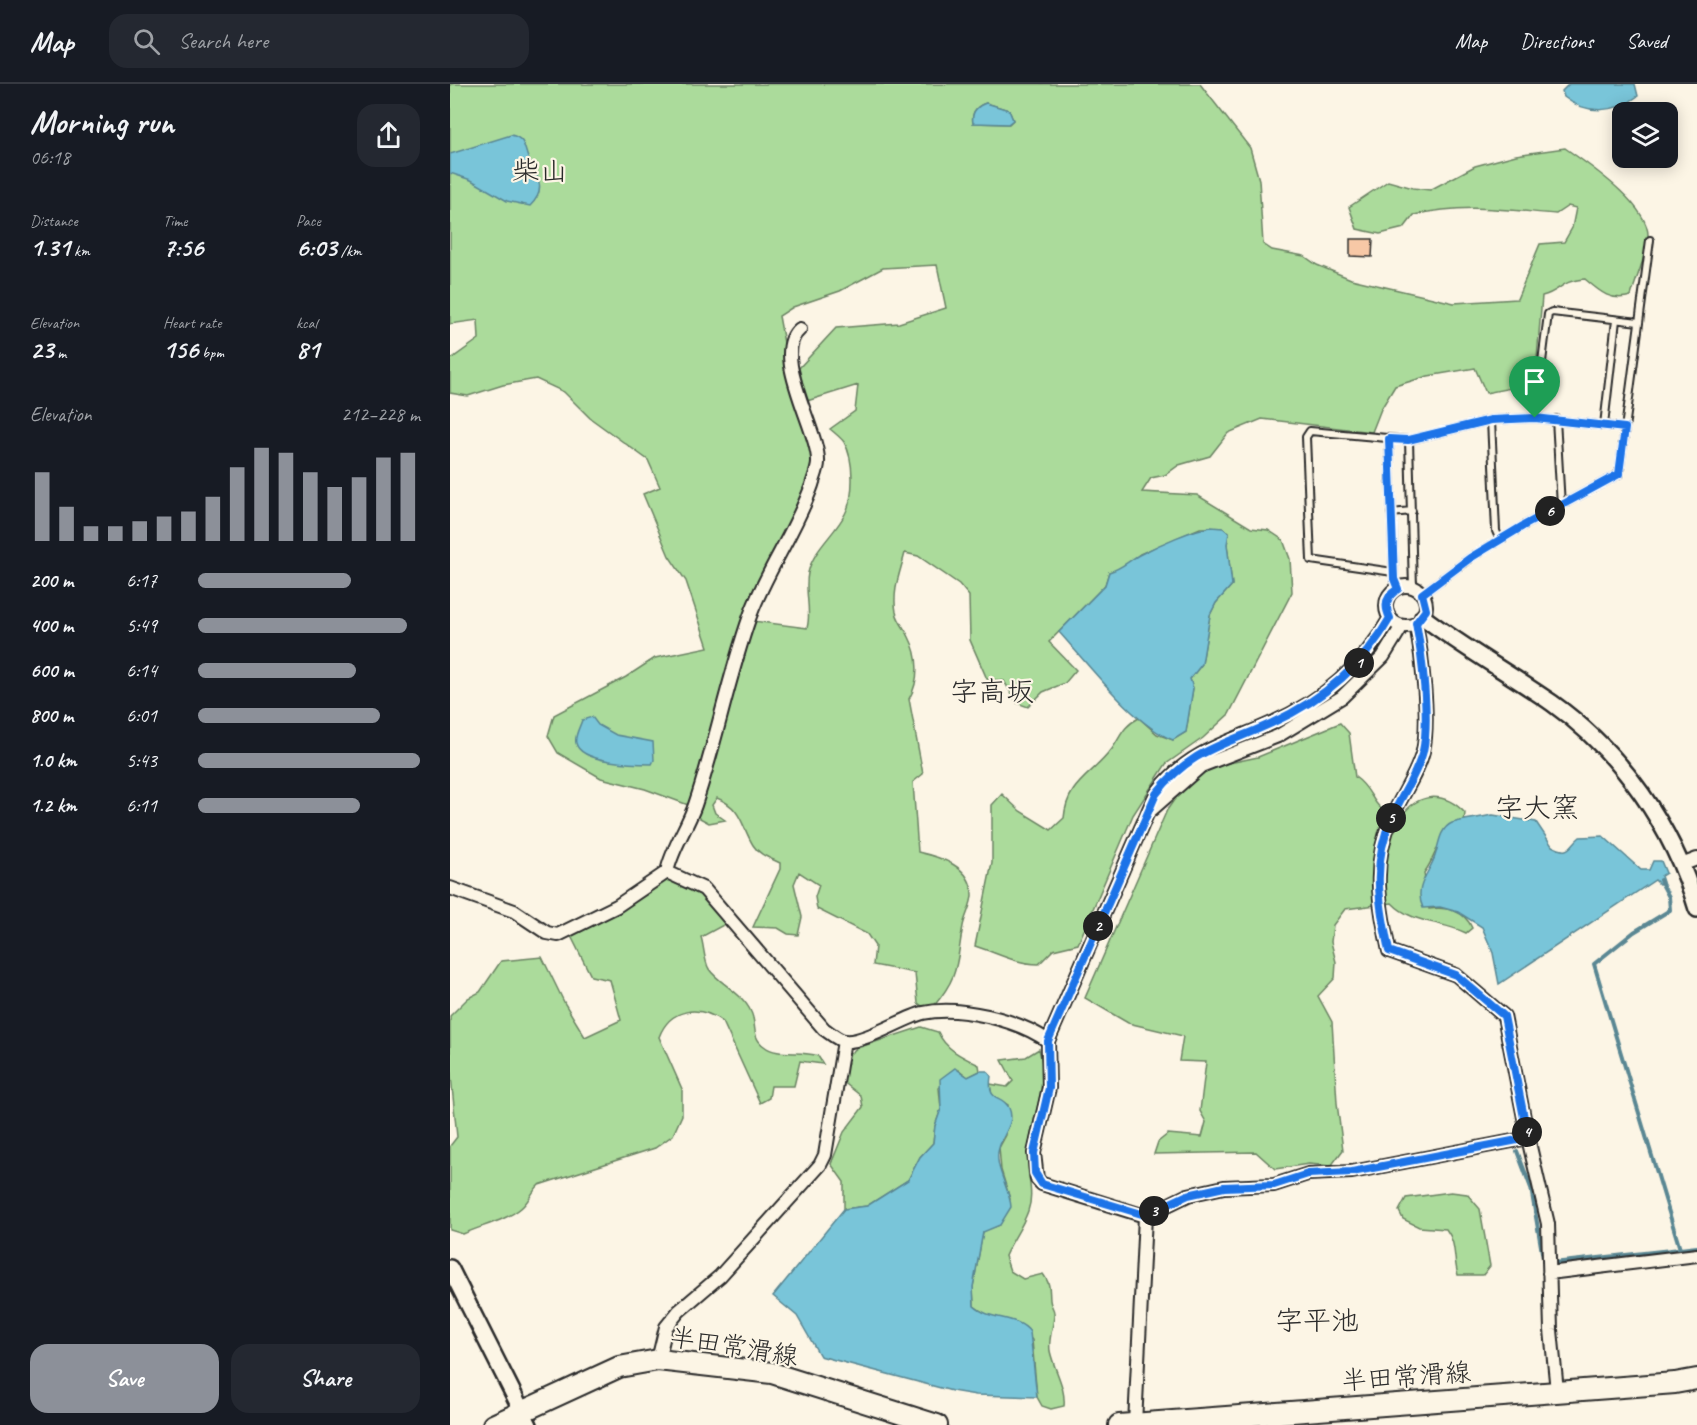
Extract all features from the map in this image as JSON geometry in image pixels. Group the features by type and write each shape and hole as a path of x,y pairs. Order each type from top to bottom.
{"main road":[{"name":"半田常滑線","path":"493,1425 525,1418 620,1367 658,1360 772,1373 937,1425"},
{"name":"半田常滑線","path":"1127,1424 1246,1420 1557,1391 1675,1383 1697,1379"}],"street":[{"path":"450,888 514,911 547,933 558,935 617,906 667,872 670,859 694,806 750,616 793,530 812,485 818,462 800,401 789,348 794,334 800,329"},
{"path":"1402,626 1390,618 1386,609 1387,599 1398,589 1417,591 1426,604 1419,620 1425,732 1418,766 1392,816 1378,857 1379,891 1389,951 1456,975 1504,1016 1548,1224 1557,1391"},
{"path":"1390,618 1372,649 1334,686 1282,718 1208,749 1184,765 1161,788 1148,812 1048,1041 1049,1088 1034,1153 1037,1179 1042,1184 1145,1215 1188,1195 1224,1187 1274,1185 1308,1174 1352,1172 1528,1138"},
{"path":"1148,812 1201,766 1289,730 1342,697 1383,657 1402,626 1419,620"},
{"path":"1419,620 1552,703 1591,736 1645,798 1681,865 1697,909"},
{"path":"1372,649 1383,657"},
{"path":"1282,718 1289,730"},
{"path":"1238,737 1242,750"},
{"path":"1681,865 1697,859"},
{"path":"667,872 704,889 824,1029 844,1041 858,1040 923,1013 944,1011 968,1012 1002,1021 1035,1031 1048,1041"},
{"path":"658,1360 666,1327 672,1319 720,1276 820,1165 825,1155 844,1041"},
{"path":"1127,1424 1145,1215"},
{"path":"1549,1273 1697,1255"},
{"path":"450,1268 525,1418"}],"lane":[{"path":"1408,440 1417,591 1500,540 1619,474 1650,240"},
{"path":"1535,418 1548,314 1639,322"},
{"path":"1604,425 1616,320"},
{"path":"1394,572 1316,563 1311,560 1306,437 1310,430 1408,440 1491,420 1556,419 1625,428"},
{"path":"1556,419 1561,506"},
{"path":"1491,420 1496,531 1500,540"},
{"path":"1389,439 1394,572 1398,589"},
{"path":"1391,513 1412,511"}],"green space":[{"path":"450,84 1200,84 1250,148 1259,180 1263,244 1272,250 1304,256 1317,265 1351,279 1454,303 1517,299 1540,244 1564,242 1572,228 1576,208 1568,206 1556,214 1467,208 1432,211 1414,215 1404,228 1380,234 1357,229 1349,207 1388,181 1430,190 1475,166 1516,155 1565,148 1617,187 1629,200 1640,213 1648,238 1631,296 1617,298 1606,295 1585,279 1570,282 1542,296 1535,383 1486,393 1475,368 1428,376 1395,386 1381,409 1372,432 1262,419 1228,433 1210,456 1179,465 1165,475 1151,478 1142,492 1197,495 1251,528 1268,530 1283,540 1290,559 1292,592 1229,714 1203,738 1166,764 1133,815 1078,944 1053,950 1039,964 1014,960 975,946 992,863 992,805 1002,794 1020,811 1051,830 1064,818 1066,806 1075,787 1105,758 1126,728 1134,721 1139,718 1157,734 1173,740 1186,732 1193,688 1190,679 1202,664 1210,615 1216,603 1232,585 1227,544 1229,533 1223,528 1200,528 1140,554 1122,569 1109,572 1105,585 1049,642 1076,670 1065,683 1043,692 1028,707 1017,703 1004,681 987,679 970,640 969,596 959,584 918,556 905,553 897,582 895,604 897,615 915,652 917,668 913,692 909,699 923,774 913,782 918,852 945,860 961,870 971,885 972,895 953,977 933,1007 925,1008 918,1003 915,973 873,965 875,946 867,934 817,909 815,897 819,885 799,872 794,884 802,917 798,935 788,934 778,928 753,927 780,869 780,863 755,848 740,818 725,802 717,798 712,805 715,813 725,820 709,823 698,817 698,809 753,621 807,628 808,573 819,549 845,514 850,498 852,478 850,458 844,442 830,429 855,411 858,385 807,401 799,368 836,328 899,323 946,308 937,265 883,268 840,291 793,307 779,316 794,397 815,463 810,482 746,613 691,806 645,789 601,778 558,753 548,736 554,715 626,677 655,658 708,647 686,581 669,556 643,494 660,487 648,460 590,418 564,392 536,379 503,385 468,396 450,393 450,360 479,339 478,320 450,324","holes":["986,103 1009,110 1013,120 1009,124 973,123 975,110"]},
{"path":"1340,723 1349,733 1355,777 1383,810 1401,817 1415,803 1432,797 1449,801 1465,813 1464,822 1452,824 1447,830 1424,873 1429,909 1442,908 1455,911 1465,917 1472,928 1466,933 1418,919 1392,903 1345,909 1333,925 1331,942 1336,962 1335,978 1318,996 1332,1022 1337,1103 1343,1150 1331,1166 1309,1164 1275,1169 1256,1152 1154,1154 1158,1142 1168,1134 1202,1137 1206,1122 1200,1111 1206,1062 1179,1061 1183,1036 1128,1023 1085,998 1167,810 1185,784 1215,766 1258,757"},
{"path":"664,879 692,888 715,907 727,923 701,937 706,962 713,974 747,1005 753,1017 757,1039 764,1046 775,1051 818,1056 823,1064 800,1061 794,1086 771,1086 769,1098 760,1103 723,1022 714,1016 695,1011 678,1015 670,1020 659,1037 682,1089 682,1115 673,1135 655,1148 539,1185 521,1208 501,1219 463,1234 450,1230 450,1146 457,1137 450,1066 450,1016 468,998 480,992 501,961 542,957 565,1004 585,1037 621,1020 610,980 591,976 571,936"},
{"path":"921,1027 938,1032 950,1048 960,1056 979,1065 980,1071 968,1077 959,1070 939,1088 941,1109 935,1126 933,1143 920,1157 908,1180 867,1206 844,1209 844,1182 831,1164 844,1132 863,1107 861,1096 842,1081 846,1057 857,1048"},
{"path":"1039,1049 1042,1063 1041,1089 1028,1155 1030,1204 1023,1223 1005,1256 1010,1271 1023,1279 1043,1274 1048,1284 1050,1302 1054,1312 1050,1351 1062,1385 1064,1399 1064,1406 1051,1409 1042,1406 1037,1397 1032,1340 1013,1321 990,1317 974,1306 973,1287 983,1231 1000,1225 1010,1199 1001,1170 999,1148 1006,1135 1008,1105 992,1096 990,1084 1007,1087 1013,1081 1002,1060 1026,1057"},
{"path":"1451,1192 1467,1194 1480,1209 1490,1266 1483,1275 1458,1275 1453,1245 1446,1229 1419,1227 1403,1219 1399,1211 1406,1198"}],"water":[{"path":"1569,84 1635,84 1638,96 1629,102 1612,102 1612,109 1601,110 1573,103 1564,97 1562,91"},
{"path":"986,103 1009,110 1013,120 1008,124 973,123 975,110"},
{"path":"511,135 520,139 524,144 538,178 540,189 530,206 507,201 471,180 450,173 450,154"},
{"path":"1211,527 1223,528 1229,533 1227,544 1232,585 1216,603 1210,615 1202,664 1190,679 1193,688 1186,732 1173,740 1158,732 1127,708 1059,632 1105,585 1109,572 1166,542"},
{"path":"592,717 598,725 616,735 653,742 654,760 652,764 610,761 587,755 580,750 576,740 582,720"},
{"path":"1493,815 1536,822 1552,846 1562,850 1569,849 1580,837 1603,836 1641,870 1649,870 1653,861 1661,861 1666,873 1661,876 1663,882 1659,884 1655,880 1499,984 1493,953 1482,927 1458,912 1440,907 1423,908 1420,900 1423,880 1433,862 1444,829 1452,823"},
{"path":"955,1068 968,1077 980,1071 987,1071 991,1076 990,1085 993,1095 1006,1103 1011,1113 1010,1124 1001,1143 998,1162 1011,1207 1000,1225 983,1232 973,1287 974,1306 988,1314 1018,1323 1030,1332 1037,1397 976,1395 952,1391 820,1356 797,1316 773,1296 844,1209 867,1206 908,1180 920,1157 933,1143 935,1126 941,1109 940,1079"}],"building":[{"path":"1350,239 1373,239 1372,257 1350,256"}],"waterway":[{"path":"1660,880 1669,897 1670,910 1634,932 1594,964 1680,1249 1697,1247"},
{"path":"1517,1151 1531,1188 1544,1264 1680,1249"}],"district":[{"name":"柴山","path":"540,170"},
{"name":"字高坂","path":"992,691"},
{"name":"字大窯","path":"1537,807"},
{"name":"字平池","path":"1317,1320"}],"route":[{"path":"1535,418 1625,428 1619,474 1523,526 1470,558 1422,594 1426,610 1423,617 1416,623 1426,721 1423,750 1418,766 1392,816 1378,857 1379,891 1389,951 1456,975 1504,1016 1528,1138 1352,1172 1308,1174 1274,1185 1224,1187 1188,1195 1145,1215 1042,1184 1035,1173 1034,1153 1049,1088 1048,1041 1156,794 1184,765 1208,749 1272,723 1334,686 1372,649 1390,618 1386,609 1387,599 1394,590 1398,589 1394,579 1389,439 1408,440 1491,420 1535,418"}]}
